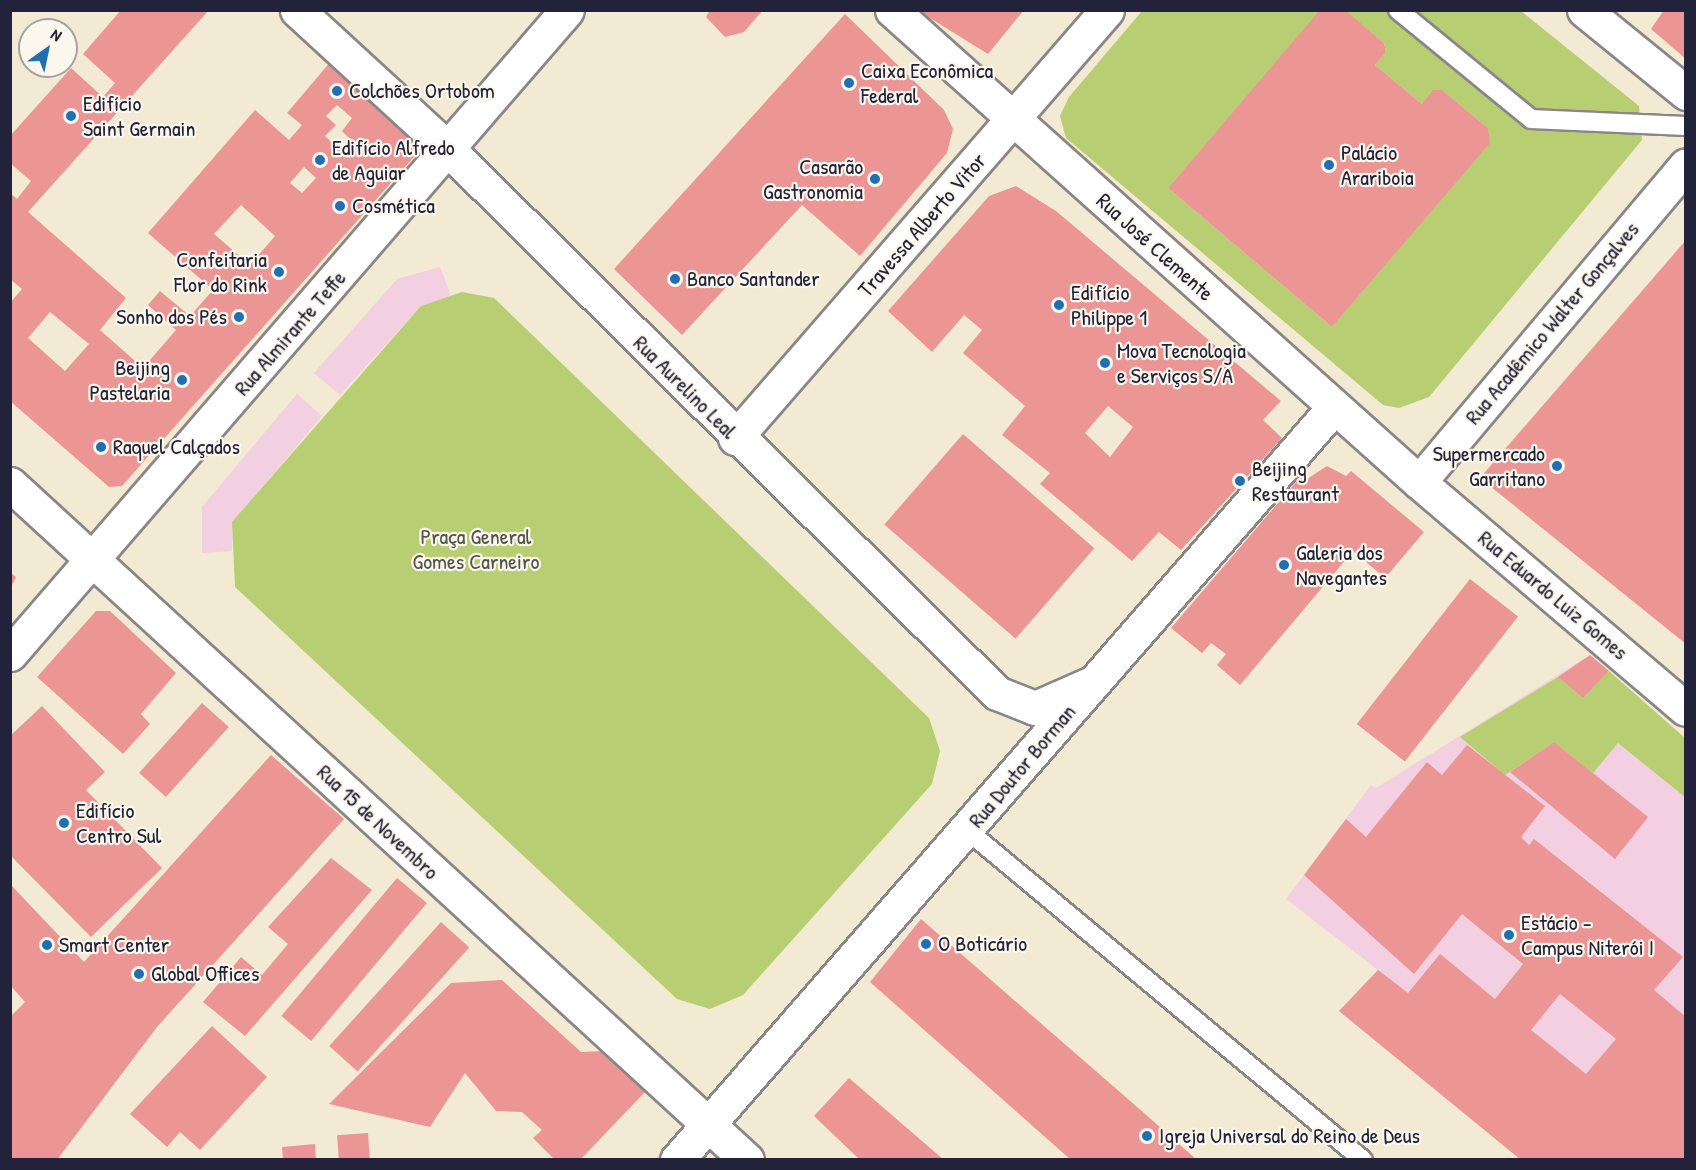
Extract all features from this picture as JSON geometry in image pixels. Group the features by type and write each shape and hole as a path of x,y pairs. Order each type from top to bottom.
{"street":[{"name":"Rua Aurelino Leal","path":"297,10 448,149 735,438 997,693 1035,708 1092,682"},
{"name":"Rua Almirante Teffe","path":"10,654 96,558 567,10"},
{"name":"Rua José Clemente","path":"892,10 1013,121 1419,482"},
{"name":"Travessa Alberto Vitor","path":"735,438 1013,121 1107,10"},
{"path":"1584,10 1686,93"},
{"name":"Rua Acadêmico Walter Gonçalves","path":"1419,482 1686,165"},
{"name":"Rua Doutor Borman","path":"677,1160 968,831 1092,682 1334,406"},
{"name":"Rua Eduardo Luiz Gomes","path":"1419,482 1686,709"},
{"name":"Rua 15 de Novembro","path":"10,484 96,558 747,1160"}],"lane":[{"path":"1398,10 1531,119 1686,126"},
{"path":"968,831 1363,1160"}],"shaded area":[{"path":"440,267 451,296 421,306 340,395 314,373 397,279"},
{"path":"297,394 322,416 233,522 232,551 202,553 202,507"},
{"name":"Estácio - Campus Niterói I","path":"1590,655 1685,738 1685,1159 1521,1159 1339,1011 1378,970 1286,899 1371,785 1376,788"}],"green space":[{"path":"1142,11 1320,11 1168,188 1332,327 1489,142 1488,128 1442,90 1422,104 1375,65 1386,52 1384,43 1345,11 1521,11 1639,106 1642,140 1429,397 1399,408 1383,405 1066,138 1060,116 1069,97"},
{"name":"Praça General Gomes Carneiro","path":"462,292 494,298 929,718 940,751 932,784 743,995 710,1009 677,999 235,587 232,522 421,306"},
{"path":"1609,671 1685,738 1685,797 1618,743 1593,773 1554,742 1505,775 1460,737 1558,677 1583,698"}],"building":[{"path":"121,10 209,10 28,212 126,298 100,330 143,368 176,330 148,305 160,291 190,316 213,290 148,233 255,110 289,140 302,125 287,113 332,60 413,132 420,150 122,486 109,487 10,401 10,303 22,289 10,279 10,193 17,199 31,181 10,163 10,136 62,78 78,78 78,74 103,97 115,83 83,54","holes":["337,105 352,118 342,131 353,142 343,153 325,136 336,125 326,116","304,167 316,178 302,193 290,183","241,205 275,236 250,265 214,234","50,312 89,344 65,371 28,338"]},
{"path":"710,10 763,10 744,32 725,37 706,17"},
{"path":"917,10 1024,10 988,54"},
{"name":"Palácio Arariboia","path":"1320,10 1345,10 1384,43 1386,52 1375,65 1422,104 1433,90 1442,90 1488,128 1490,143 1332,327 1168,188"},
{"path":"1664,10 1686,10 1686,59 1651,29"},
{"path":"845,14 944,110 953,129 947,153 860,256 802,205 682,335 614,269"},
{"path":"1016,186 1056,211 1281,401 1263,420 1282,438 1181,550 1159,532 1132,561 1040,484 1050,473 1002,435 1025,406 963,353 982,330 964,315 932,352 888,311 989,196","holes":["1108,406 1133,427 1110,457 1085,433"]},
{"path":"1686,240 1686,644 1480,478"},
{"path":"963,434 1094,548 1016,639 884,525"},
{"name":"Galeria dos Navegantes","path":"1327,466 1346,476 1351,471 1424,532 1385,578 1353,551 1240,685 1217,665 1226,654 1211,643 1202,653 1171,628 1302,475 1307,479"},
{"path":"10,572 16,577 10,589"},
{"path":"1470,579 1518,617 1405,762 1357,724"},
{"path":"96,611 110,611 176,673 141,714 150,724 123,754 37,677"},
{"path":"1590,655 1609,671 1583,698 1558,677"},
{"path":"202,703 229,727 166,797 139,773"},
{"name":"Edifício Centro Sul","path":"42,706 105,772 86,790 162,868 91,937 10,855 10,736"},
{"path":"1554,742 1648,817 1615,859 1510,772"},
{"name":"Estácio - Campus Niterói I","path":"1467,745 1545,806 1521,837 1529,845 1534,839 1683,957 1654,990 1686,1017 1686,1160 1521,1160 1339,1011 1378,970 1408,993 1440,954 1495,999 1523,964 1462,914 1414,974 1304,875 1346,819 1366,837 1427,762 1442,775","holes":["1560,994 1616,1039 1586,1074 1531,1030"]},
{"name":"Global Offices","path":"271,755 344,819 157,1027 57,1160 10,1160 10,1017 25,1002 10,985 10,884 84,962"},
{"path":"331,858 372,890 245,1036 203,1002 241,957 262,975 288,944 268,927"},
{"path":"397,878 427,903 311,1041 281,1016"},
{"path":"921,919 1197,1160 1071,1160 870,982"},
{"path":"441,922 469,947 357,1072 329,1046"},
{"path":"502,980 581,1052 603,1051 645,1092 580,1160 555,1160 533,1138 542,1130 522,1112 496,1111 465,1073 430,1127 329,1104 451,983"},
{"path":"212,1026 267,1077 200,1150 180,1132 167,1147 130,1114"},
{"path":"849,1078 944,1160 860,1160 814,1116"},
{"path":"368,1133 370,1160 339,1160 337,1135"},
{"path":"315,1144 316,1160 283,1160 282,1147"}],"place":[{"name":"Caixa Econômica Federal","path":"849,83"},
{"name":"Colchões Ortobom","path":"337,91"},
{"name":"Edifício Saint Germain","path":"71,116"},
{"name":"Edifício Alfredo de Aguiar","path":"320,160"},
{"name":"Palácio Arariboia","path":"1329,165"},
{"name":"Casarão Gastronomia","path":"875,179"},
{"name":"Cosmética","path":"340,206"},
{"name":"Confeitaria Flor do Rink","path":"279,272"},
{"name":"Banco Santander","path":"675,279"},
{"name":"Edifício Philippe 1","path":"1059,305"},
{"name":"Sonho dos Pés","path":"239,317"},
{"name":"Mova Tecnologia e Serviços S/A","path":"1105,363"},
{"name":"Beijing Pastelaria","path":"182,380"},
{"name":"Raquel Calçados","path":"101,447"},
{"name":"Supermercado Garritano","path":"1557,466"},
{"name":"Beijing Restaurant","path":"1240,481"},
{"name":"Galeria dos Navegantes","path":"1284,565"},
{"name":"Edifício Centro Sul","path":"64,823"},
{"name":"Estácio - Campus Niterói I","path":"1509,935"},
{"name":"O Boticário","path":"926,944"},
{"name":"Smart Center","path":"47,945"},
{"name":"Global Offices","path":"139,974"},
{"name":"Igreja Universal do Reino de Deus","path":"1147,1136"}]}
